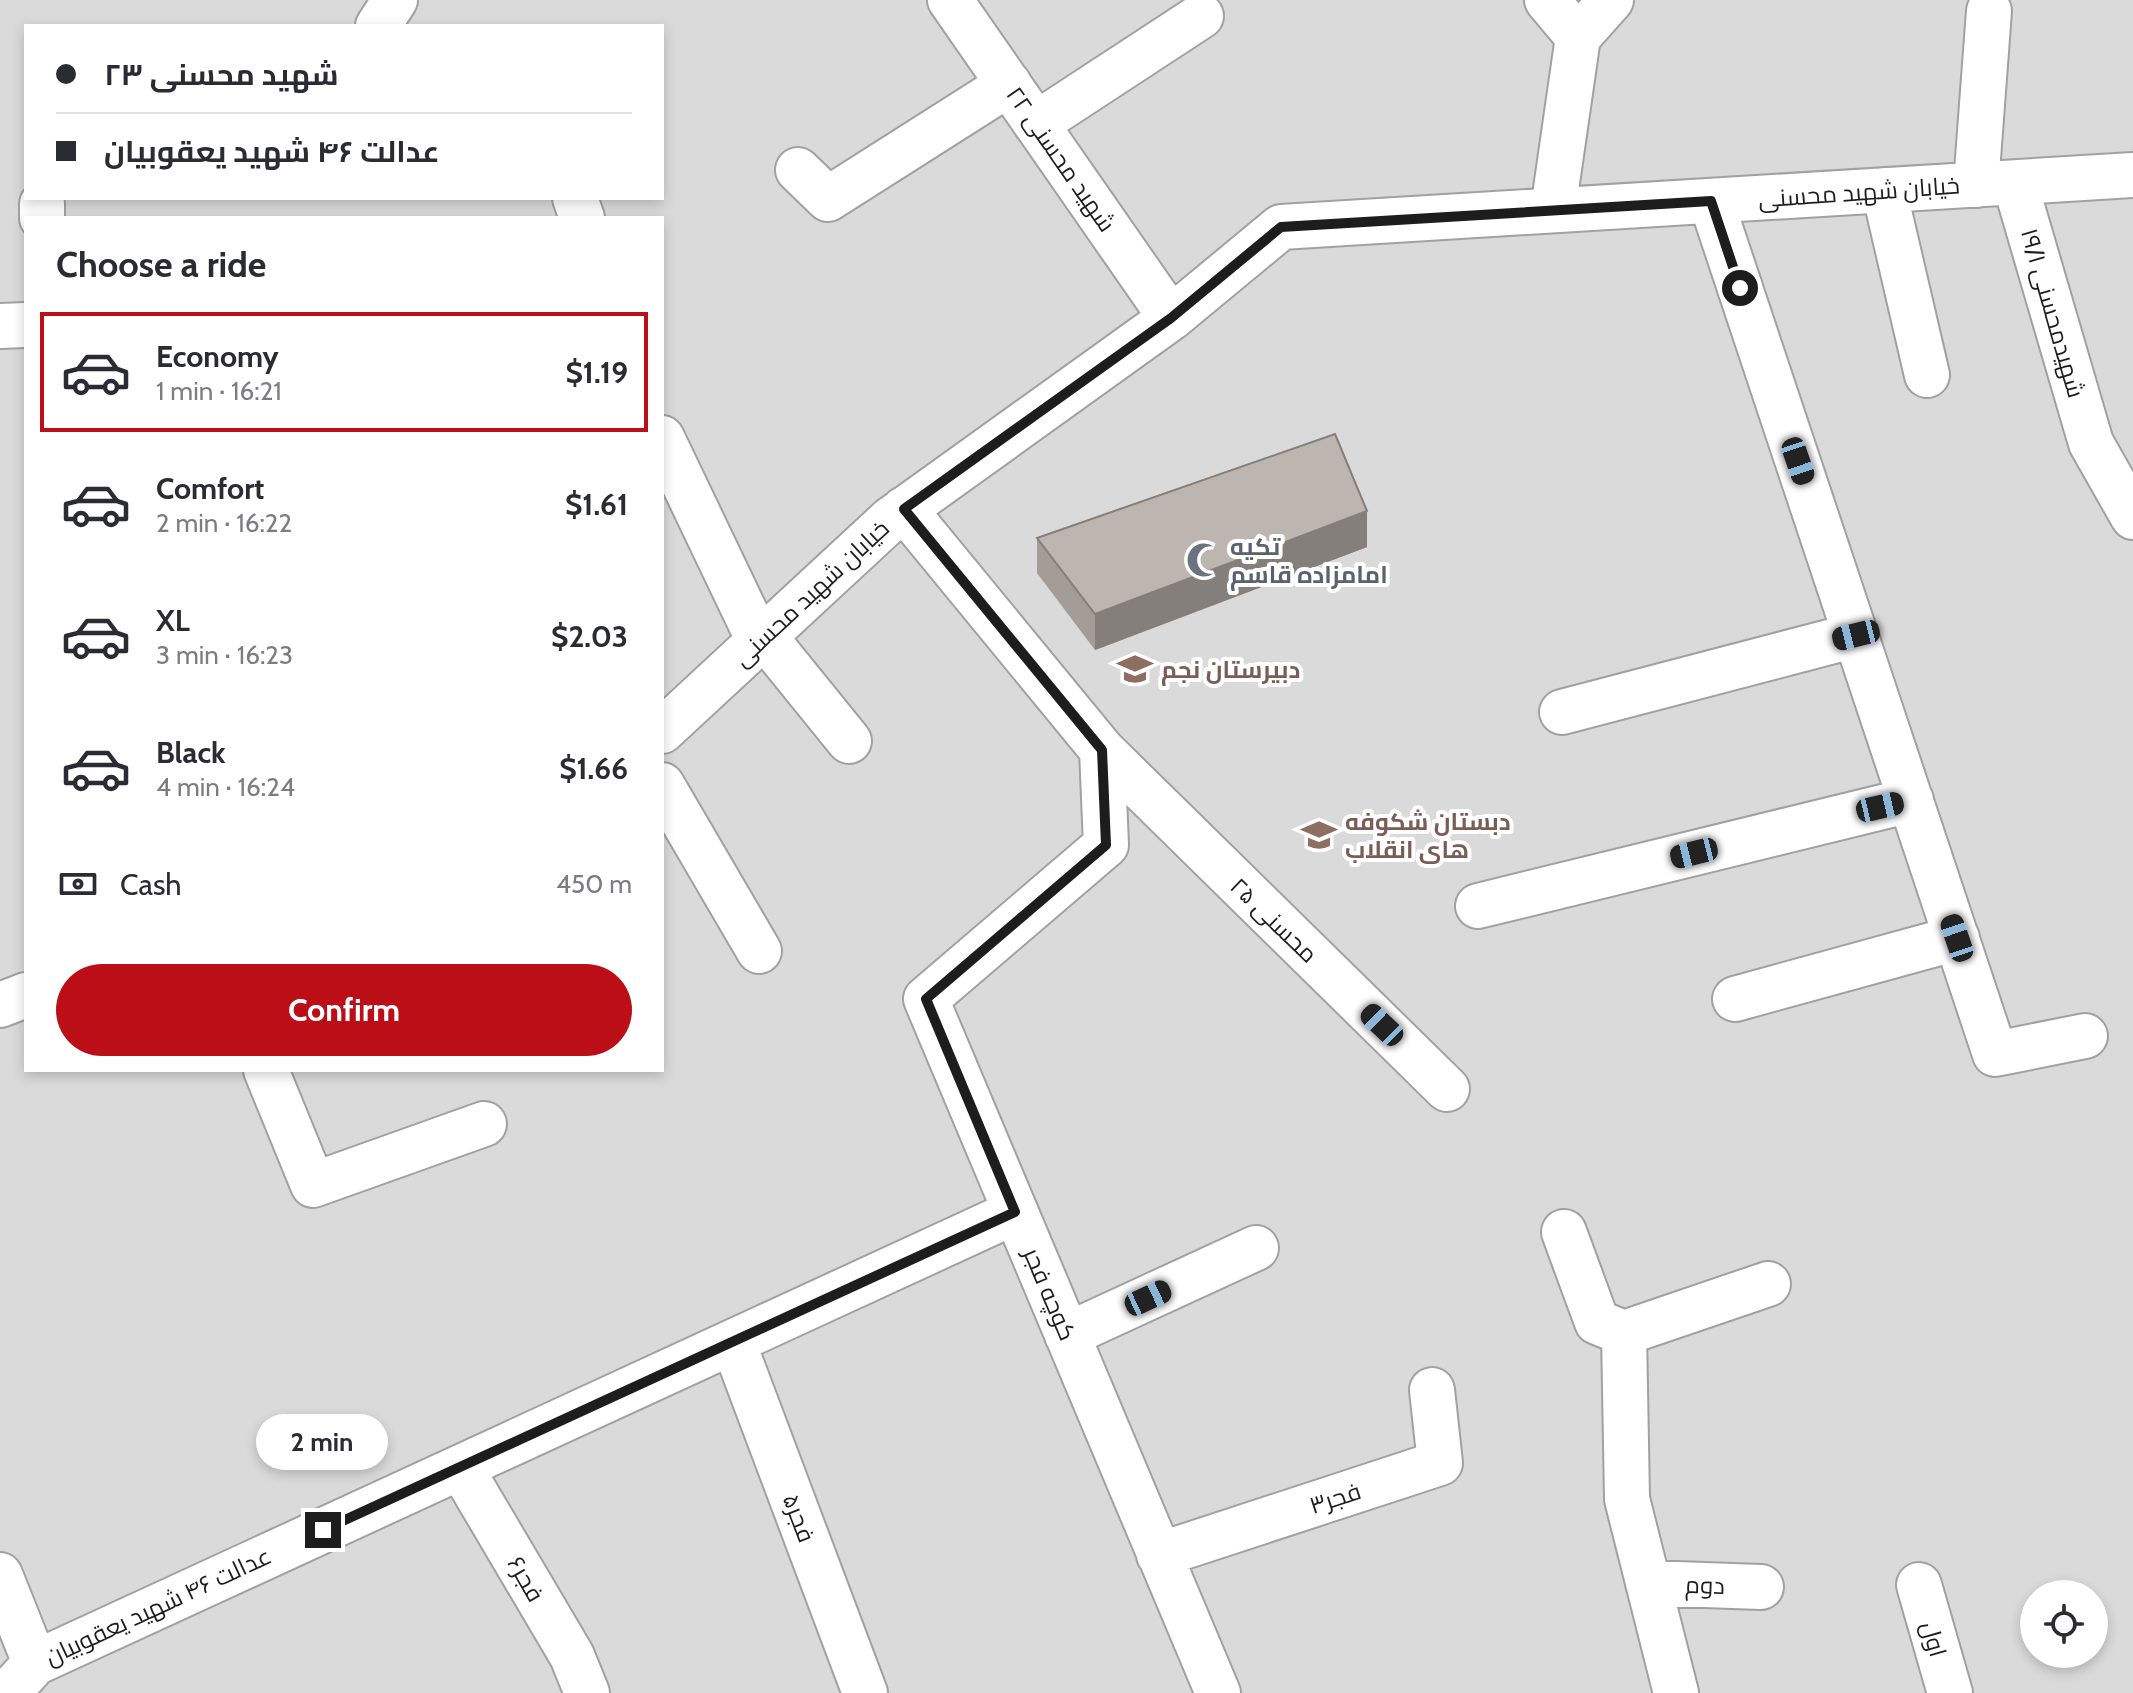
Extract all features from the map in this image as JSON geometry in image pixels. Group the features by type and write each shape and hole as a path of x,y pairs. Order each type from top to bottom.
{"street":[{"path":"379,24 395,0"},
{"name":"شهید محسنی ۲۲","path":"950,0 1171,318"},
{"path":"1547,0 1578,37"},
{"path":"1553,210 1578,37 1611,0"},
{"path":"1989,11 1995,184"},
{"path":"1036,124 1201,16"},
{"path":"798,170 828,199 1009,84"},
{"name":"خیابان شهید محسنی","path":"664,729 904,509 1171,318 1281,227 2133,175"},
{"name":"شهیدمحسنی ۱۹/۱","path":"1995,184 2091,443 2127,493"},
{"path":"1884,190 1927,375"},
{"path":"1711,201 1995,1054 2085,1036"},
{"path":"0,326 24,325"},
{"path":"664,442 761,639 849,741"},
{"name":"محسنی ۲۵","path":"904,509 1102,750 1447,1089"},
{"path":"1562,712 1856,635"},
{"name":"کوچه فجر","path":"1102,750 1106,845 926,999 1218,1693"},
{"path":"664,788 759,951"},
{"path":"1478,906 1911,800"},
{"path":"1735,999 1957,938"},
{"path":"0,1005 24,996"},
{"path":"267,1072 313,1185 484,1124"},
{"name":"عدالت ۴۶ شهید یعقوبیان","path":"22,1678 461,1468 1015,1212"},
{"path":"1564,1232 1597,1322 1624,1333 1768,1284"},
{"path":"1067,1335 1256,1248"},
{"path":"1624,1333 1627,1499 1676,1693"},
{"name":"فجر۵","path":"733,1342 865,1693"},
{"name":"فجر۳","path":"1159,1555 1440,1463 1432,1390"},
{"name":"فجر۶","path":"461,1468 572,1656 587,1693"},
{"path":"0,1575 22,1678"},
{"name":"دوم","path":"1648,1583 1761,1587"},
{"name":"اول","path":"1919,1585 1950,1693"}],"shaded area":[{"path":"0,0 2133,0 2133,1693 0,1693"}],"building":[{"path":"1335,434 1367,511 1095,614 1037,538"}],"place":[{"name":"تکیه امامزاده قاسم","path":"1204,560"},
{"name":"دبیرستان نجم","path":"1135,669"},
{"name":"دبستان شکوفه های انقلاب","path":"1319,835"}],"route":[{"path":"323,1530 1015,1212 926,999 1106,845 1102,750 904,509 1171,318 1281,227 1711,201 1740,288"}]}
